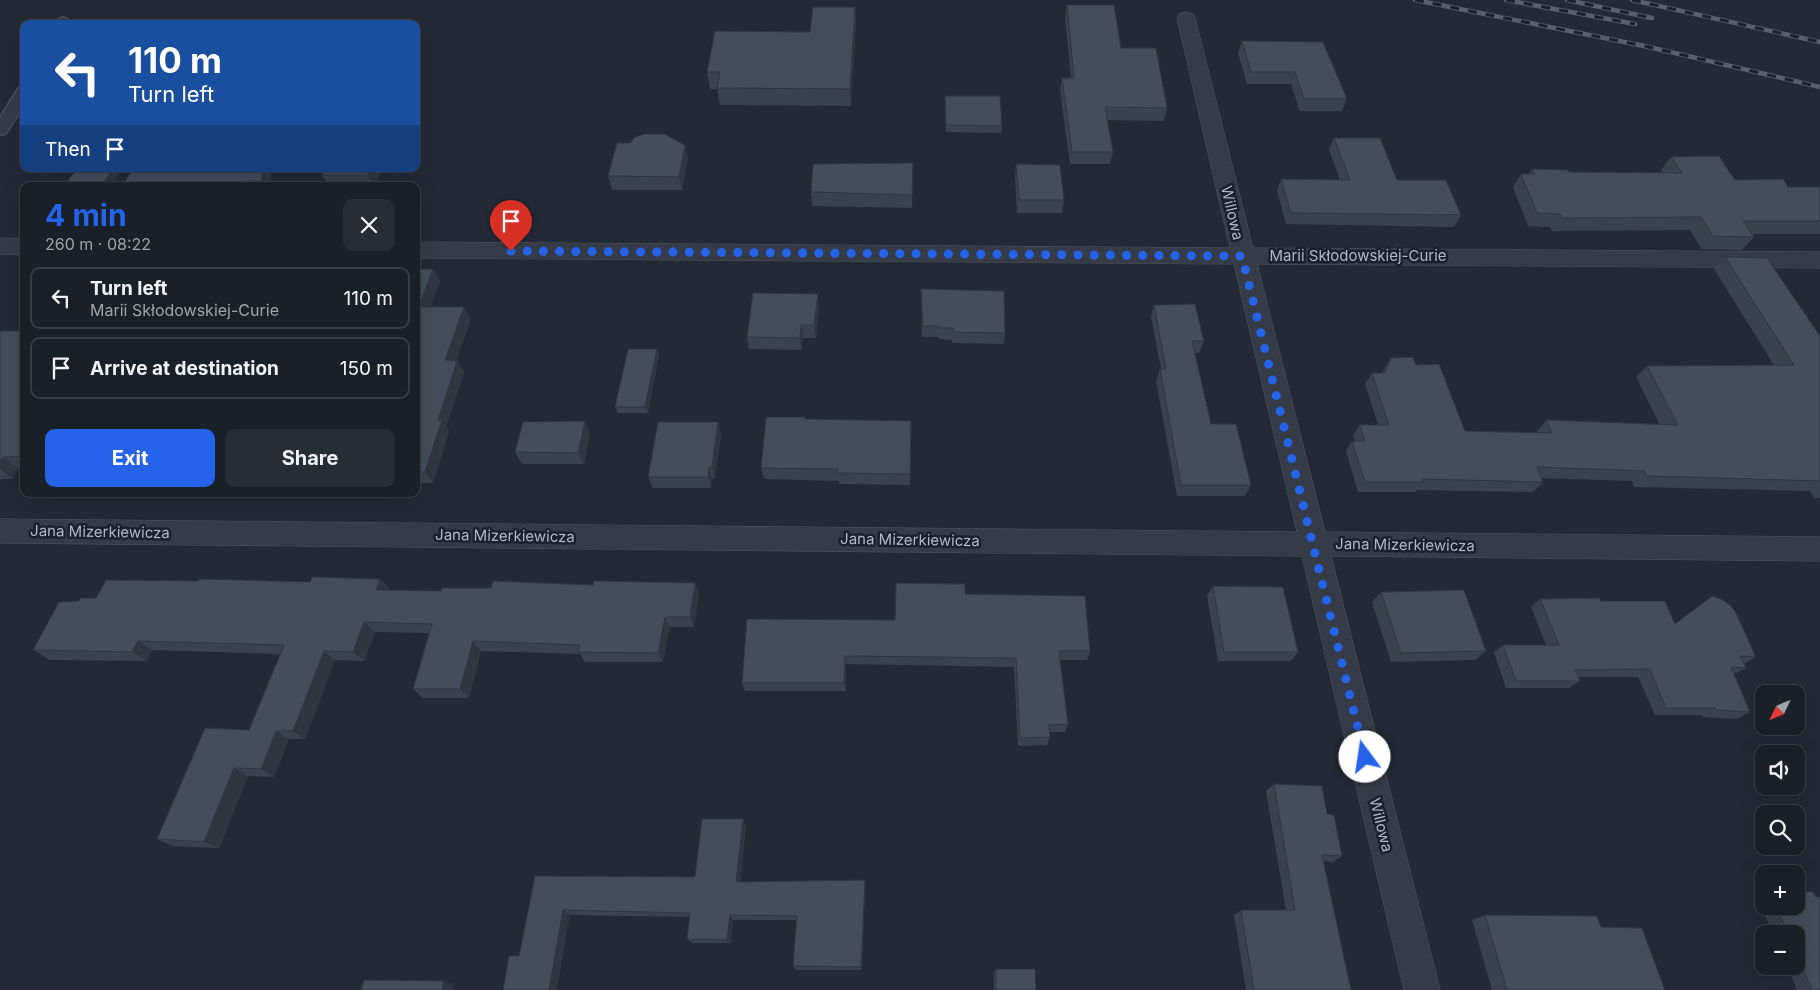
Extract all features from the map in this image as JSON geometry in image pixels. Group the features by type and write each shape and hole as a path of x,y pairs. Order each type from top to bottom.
{"street":[{"name":"Willowa","path":"1186,18 1242,256 1422,990"},
{"path":"0,246 20,247"},
{"name":"Marii Skłodowskiej-Curie","path":"420,250 1820,260"},
{"name":"Jana Mizerkiewicza","path":"0,531 1820,549"}],"lane":[{"path":"0,130 20,98"}],"building":[{"path":"1067,5 1114,5 1121,48 1156,48 1167,108 1105,107 1113,152 1072,152 1062,78 1074,78"},
{"path":"813,7 855,7 850,89 717,88 720,72 707,72 715,31 810,32"},
{"path":"1242,41 1323,42 1347,99 1304,99 1295,72 1251,72"},
{"path":"945,96 1000,96 1002,126 946,125"},
{"path":"645,134 664,134 685,145 679,177 608,176 617,143 630,143 635,137"},
{"path":"1334,138 1380,138 1397,180 1446,180 1461,215 1291,213 1281,179 1350,180"},
{"path":"1719,156 1735,180 1783,179 1788,187 1820,187 1820,221 1743,221 1754,237 1713,236 1701,217 1562,218 1560,214 1537,213 1521,174 1535,174 1532,169 1568,170 1569,172 1682,173 1671,157"},
{"path":"913,163 912,195 811,192 813,164"},
{"path":"1016,164 1060,165 1064,200 1019,200"},
{"path":"75,172 111,172 104,182 67,182"},
{"path":"131,172 262,172 262,181 125,182"},
{"path":"324,172 368,172 367,175 322,175"},
{"path":"1725,257 1767,258 1820,336 1820,481 1646,476 1644,471 1537,467 1543,482 1422,479 1423,482 1365,482 1352,441 1365,441 1360,425 1389,425 1372,373 1385,373 1391,358 1413,357 1416,365 1439,364 1465,431 1552,433 1546,420 1678,425 1647,366 1794,365"},
{"path":"420,269 433,269 420,304"},
{"path":"921,289 1004,291 1005,333 953,332 953,328 923,326"},
{"path":"753,293 818,294 814,325 801,325 800,338 747,337"},
{"path":"1195,304 1204,341 1192,341 1211,424 1236,424 1251,485 1181,485 1160,369 1166,369 1154,305"},
{"path":"420,307 464,307 445,360 457,361 438,420 442,420 425,472 420,472"},
{"path":"20,331 20,456 3,457 0,461 0,332"},
{"path":"628,349 657,349 645,407 615,407"},
{"path":"766,417 911,421 910,474 838,473 838,469 761,468"},
{"path":"585,421 578,453 515,452 523,422"},
{"path":"658,422 718,422 712,467 709,467 708,477 648,477"},
{"path":"312,577 380,579 376,590 441,591 442,588 491,588 493,581 593,585 594,581 695,583 690,617 665,617 658,653 578,652 580,645 473,641 460,689 413,689 432,624 364,622 353,652 324,651 293,731 276,731 261,769 234,768 204,842 157,839 205,728 249,730 284,645 138,641 132,652 33,650 59,602 79,601 81,598 96,598 106,580 198,581 199,579 310,582"},
{"path":"896,583 965,584 965,594 1085,596 1090,651 1059,651 1068,724 1049,725 1050,737 1020,738 1016,658 845,656 844,683 742,683 747,619 895,620"},
{"path":"1213,586 1283,587 1298,652 1224,652"},
{"path":"1464,590 1486,651 1401,653 1381,592"},
{"path":"1712,596 1729,604 1735,611 1756,657 1740,656 1746,668 1731,667 1750,712 1716,710 1715,708 1666,708 1650,669 1575,670 1580,681 1516,681 1503,645 1559,645 1540,599 1599,598 1601,601 1665,601 1675,624"},
{"path":"1274,784 1322,786 1327,814 1334,815 1342,856 1322,855 1351,990 1254,990 1241,910 1295,910"},
{"path":"702,819 743,819 736,882 865,880 861,967 793,966 797,916 730,915 727,940 687,939 690,913 563,910 549,990 503,990 509,956 519,956 535,876 695,877"},
{"path":"1805,892 1813,892 1816,897 1820,897 1820,990 1812,990 1805,974 1805,925 1784,925 1780,915 1805,915"},
{"path":"1485,915 1597,916 1601,927 1642,928 1665,990 1507,990"},
{"path":"996,969 1035,969 1036,990 996,990"},
{"path":"364,980 444,981 442,990 361,990"}],"railway":[{"path":"1415,0 1649,47 1820,87"},
{"path":"1506,0 1635,24"},
{"path":"1567,0 1652,18"},
{"path":"1632,0 1820,42"}],"route":[{"path":"511,251 1242,256 1365,757"}]}
